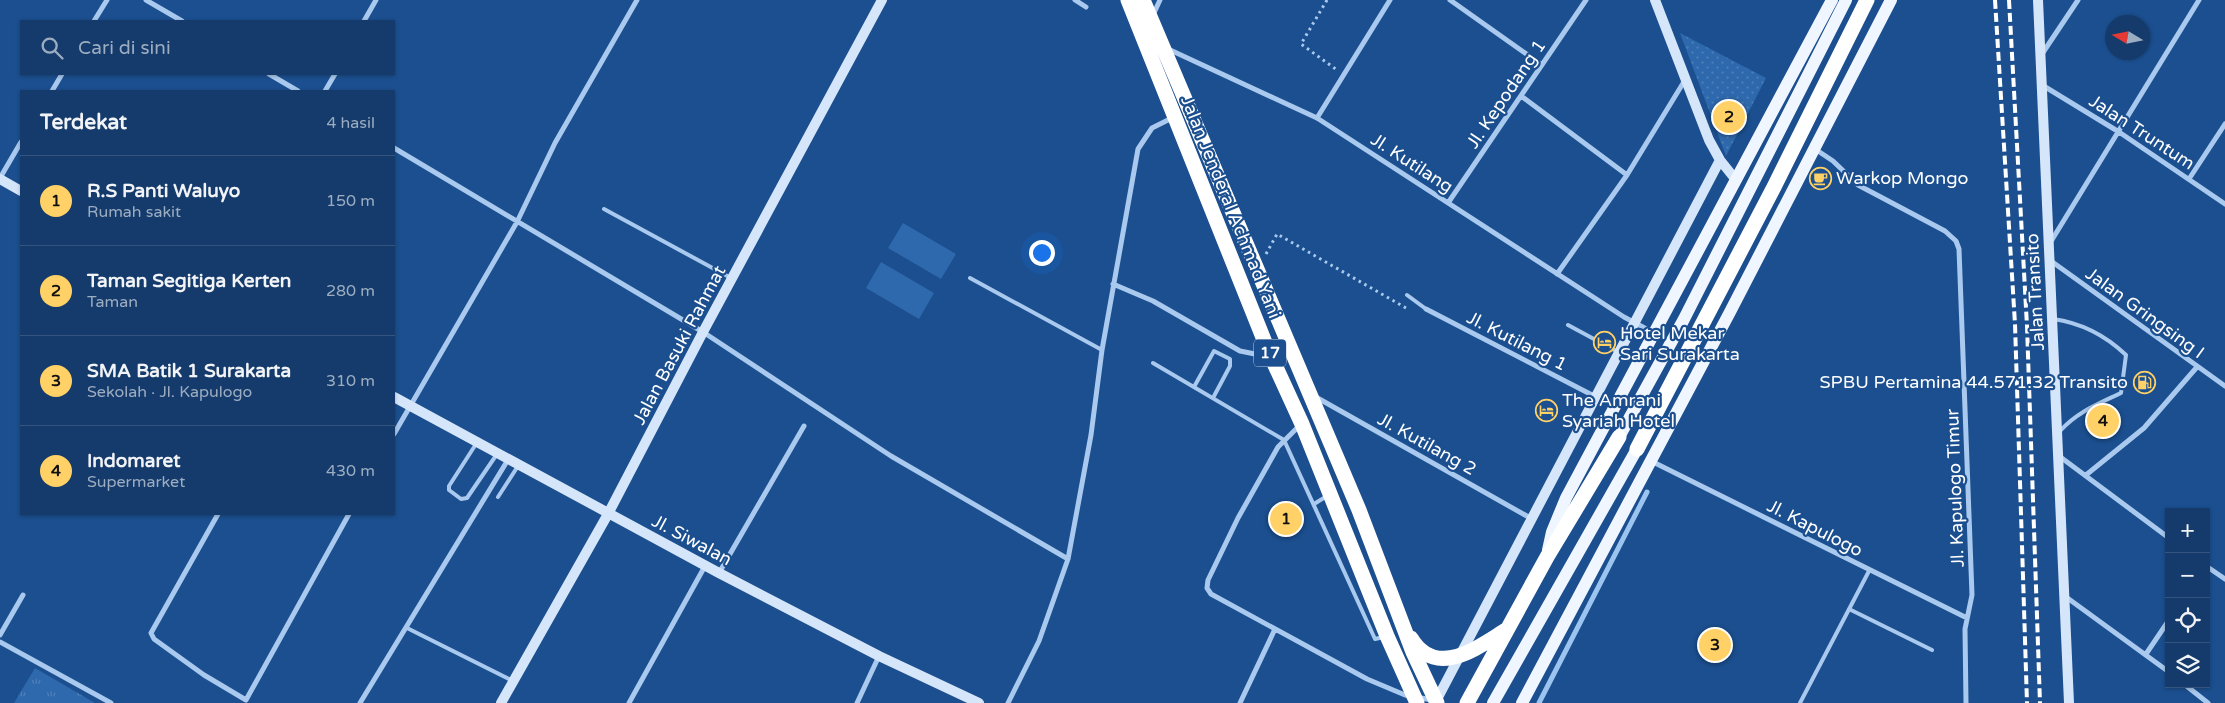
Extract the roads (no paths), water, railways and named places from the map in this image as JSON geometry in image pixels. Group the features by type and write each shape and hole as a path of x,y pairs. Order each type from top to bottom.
{"highway":[{"name":"Jalan Jenderal Achmad Yani","path":"1128,0 1169,120 1302,424 1386,636 1406,678 1412,700"},
{"name":"Jalan Jenderal Achmad Yani","path":"1144,0 1359,510 1400,620 1436,702"},
{"path":"1637,449 1752,229 1867,0"},
{"path":"1467,703 1547,557 1619,437"},
{"path":"1340,517 1359,510"},
{"path":"1400,620 1422,651 1433,657 1444,658 1460,656 1477,648 1508,628"}],"main road":[{"path":"1547,557 1552,532 1566,498 1832,0"},
{"path":"1619,437 1684,319 1846,0"},
{"path":"1522,703 1651,461 1891,0"},
{"path":"1493,703 1637,449"}],"street":[{"path":"95,20 107,0"},
{"path":"146,0 180,20"},
{"path":"365,20 376,0"},
{"path":"395,432 517,222 555,143 637,0"},
{"name":"Jalan Basuki Rahmat","path":"501,703 608,514 703,332 882,0"},
{"path":"1075,0 1086,7"},
{"path":"1151,18 1160,0"},
{"path":"1317,118 1390,0"},
{"path":"1450,0 1542,65"},
{"name":"Jl. Kepodang 1","path":"1448,203 1586,0"},
{"path":"1655,0 1685,80 1718,156 1736,180"},
{"name":"Jalan Transito","path":"2038,0 2066,597 2069,703"},
{"path":"2040,57 2078,0"},
{"path":"2049,244 2199,0"},
{"name":"Jl. Kutilang","path":"1163,46 1317,118 1557,274 1654,333"},
{"path":"53,90 61,75"},
{"path":"271,75 296,90"},
{"path":"326,90 334,75"},
{"path":"1557,274 1627,175 1685,80"},
{"name":"Jalan Truntum","path":"2042,85 2119,132 2225,204"},
{"path":"1521,96 1627,175"},
{"path":"1008,703 1039,641 1068,559 1091,434 1102,350 1138,149 1152,128 1169,120"},
{"path":"2189,179 2225,124"},
{"path":"20,144 0,178 20,190"},
{"path":"395,149 703,332 891,456 1068,559"},
{"name":"Jl. Kapulogo Timur","path":"1814,149 1829,157 1858,185 1945,231 1956,241 1959,249 1972,595 1964,644 1966,703"},
{"path":"1302,424 1278,447 1238,518 1208,580 1207,588 1211,594 1367,679 1412,700 1436,702 1620,353 1718,156"},
{"name":"Jalan Gringsing I","path":"2050,261 2225,386"},
{"path":"1114,284 1154,301 1240,351 1256,354 1268,350"},
{"name":"Jl. Kutilang 1","path":"1426,310 1596,397"},
{"path":"2086,475 2144,428 2197,367"},
{"name":"Jl. Kutilang 2","path":"1310,393 1532,518"},
{"name":"Jl. Siwalan","path":"395,398 719,573 879,656 978,703"},
{"path":"719,573 804,426"},
{"path":"2059,456 2165,535"},
{"path":"360,703 509,458"},
{"name":"Jl. Kapulogo","path":"1651,461 1869,571 1967,618"},
{"path":"217,515 151,633 154,639 204,675 246,700 348,515"},
{"path":"629,703 705,565"},
{"path":"2210,569 2225,579"},
{"path":"0,635 23,595"},
{"path":"2066,597 2165,669"},
{"path":"2146,654 2165,626"},
{"path":"1240,703 1275,629"},
{"path":"0,642 111,703"},
{"path":"857,703 879,656"},
{"path":"2189,688 2208,703"}],"lane":[{"path":"604,209 732,279"},
{"path":"970,278 1102,350"},
{"path":"1407,295 1426,310"},
{"path":"2053,319 2070,321 2089,329 2110,340 2126,355 2121,393 2088,408 2071,419 2058,433"},
{"path":"1568,326 1620,353"},
{"path":"1194,387 1214,351 1230,359 1230,366 1213,398"},
{"path":"1154,363 1284,440 1375,639 1386,636"},
{"path":"478,442 449,486 449,490 461,499 467,498 498,452"},
{"path":"498,497 519,464"},
{"path":"1314,504 1330,494"},
{"path":"1333,546 1348,539"},
{"path":"1800,703 1869,571"},
{"path":"1346,575 1361,572"},
{"path":"1849,610 1932,650"},
{"path":"407,628 513,680"}],"waterway":[{"path":"1539,703 1647,492"}],"railway":[{"path":"1995,0 2015,324 2027,703"},
{"path":"2009,0 2027,326 2040,703"}],"place":[{"name":"Taman Segitiga Kerten","path":"1729,117"},
{"name":"Warkop Mongo","path":"1820,178"},
{"name":"Hotel Mekar Sari Surakarta","path":"1604,343"},
{"name":"SPBU Pertamina 44.571.32 Transito","path":"2144,382"},
{"name":"The Amrani Syariah Hotel","path":"1546,410"},
{"name":"Indomaret","path":"2103,421"},
{"name":"R.S Panti Waluyo","path":"1286,519"},
{"name":"SMA Batik 1 Surakarta","path":"1715,645"}]}
